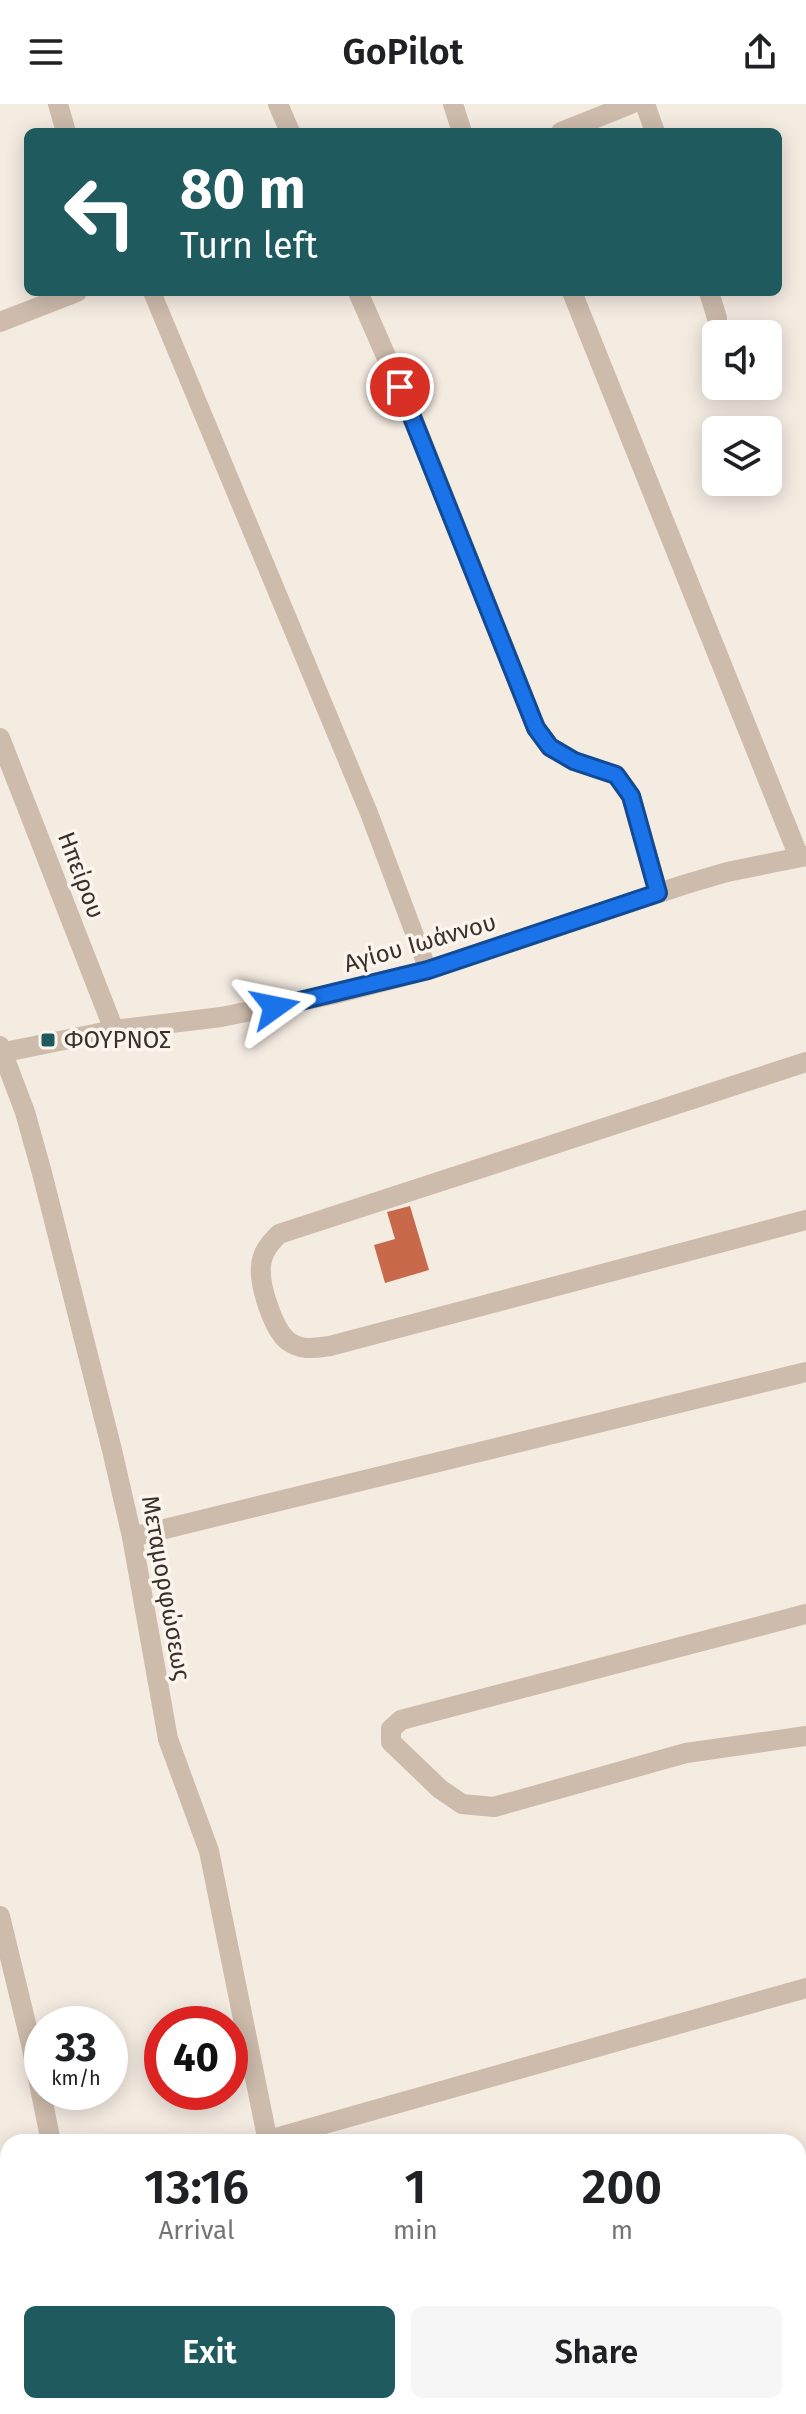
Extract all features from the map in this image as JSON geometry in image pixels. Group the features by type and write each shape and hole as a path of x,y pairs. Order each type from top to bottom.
{"street":[{"path":"58,104 65,128"},
{"path":"278,104 288,128"},
{"path":"453,104 461,128"},
{"path":"571,128 631,104"},
{"path":"645,104 654,128"},
{"path":"0,322 67,296"},
{"path":"360,296 416,425 536,728 550,747 574,761 616,775 631,796 658,893"},
{"path":"574,296 804,855"},
{"path":"710,296 717,318"},
{"name":"Ηπείρου","path":"0,738 114,1030"},
{"name":"Αγίου Ιωάννου","path":"1,1051 114,1030 275,1007 428,970 658,893 727,872 804,855"},
{"name":"Μεταμορφώσεως","path":"1,1051 25,1112 42,1173 132,1537 168,1739 209,1851 267,2134"},
{"path":"806,1062 279,1234 266,1247 261,1266 266,1301 287,1340 303,1348 330,1346 806,1220"},
{"path":"132,1537 806,1372"},
{"path":"806,1614 401,1720 391,1729 391,1742 440,1789 462,1804 494,1807 686,1753 806,1736"},
{"path":"0,1916 49,2134"},
{"path":"293,2134 806,1988"}],"lane":[{"path":"154,296 369,813 428,970"}],"building":[{"path":"410,1206 429,1270 385,1283 374,1245 395,1239 387,1212"}],"place":[{"name":"ΦΟΥΡΝΟΣ","path":"48,1040"}],"route":[{"path":"275,1007 428,970 658,893 631,796 616,775 574,761 550,747 536,728 400,387"}]}
